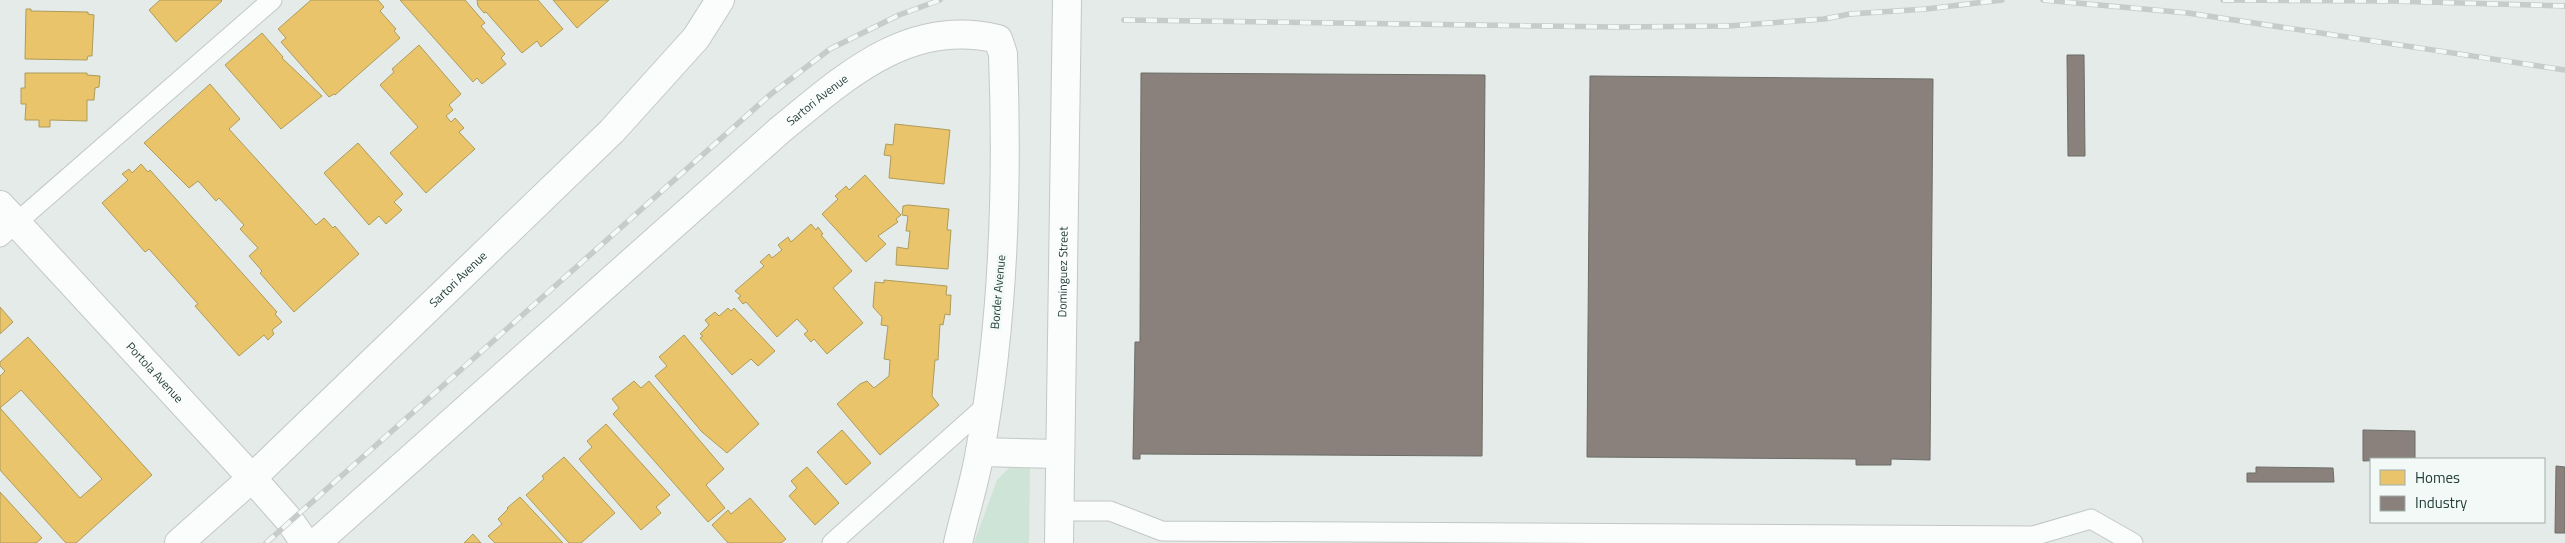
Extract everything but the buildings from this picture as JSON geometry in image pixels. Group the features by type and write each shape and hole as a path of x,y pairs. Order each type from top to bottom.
{"street":[{"name":"Sartori Avenue","path":"179,543 252,478 612,131 696,38 720,0"},
{"name":"Dominguez Street","path":"1059,543 1058,454 1067,0"},
{"name":"Sartori Avenue","path":"316,543 780,130 872,58 904,45 950,34 977,34 998,39"},
{"name":"Border Avenue","path":"958,543 980,452 999,294 1007,152 1004,54 998,39"},
{"name":"Portola Avenue","path":"5,221 252,478 290,521 304,543"},
{"path":"980,452 1058,454"}],"lane":[{"path":"5,221 272,0"},
{"path":"832,543 987,405"},
{"path":"1059,511 1110,511 1162,531 2033,539 2091,519 2133,543"}],"green space":[{"path":"1009,468 1030,468 1029,543 974,543 997,480"}],"railway":[{"path":"266,543 771,94 830,49 899,15 940,0"},
{"path":"1124,20 1618,27 1728,26 1824,19 1850,14 1926,9 2002,0"},
{"path":"2043,0 2188,13 2565,70"},
{"path":"2223,0 2391,1 2565,6"}]}
